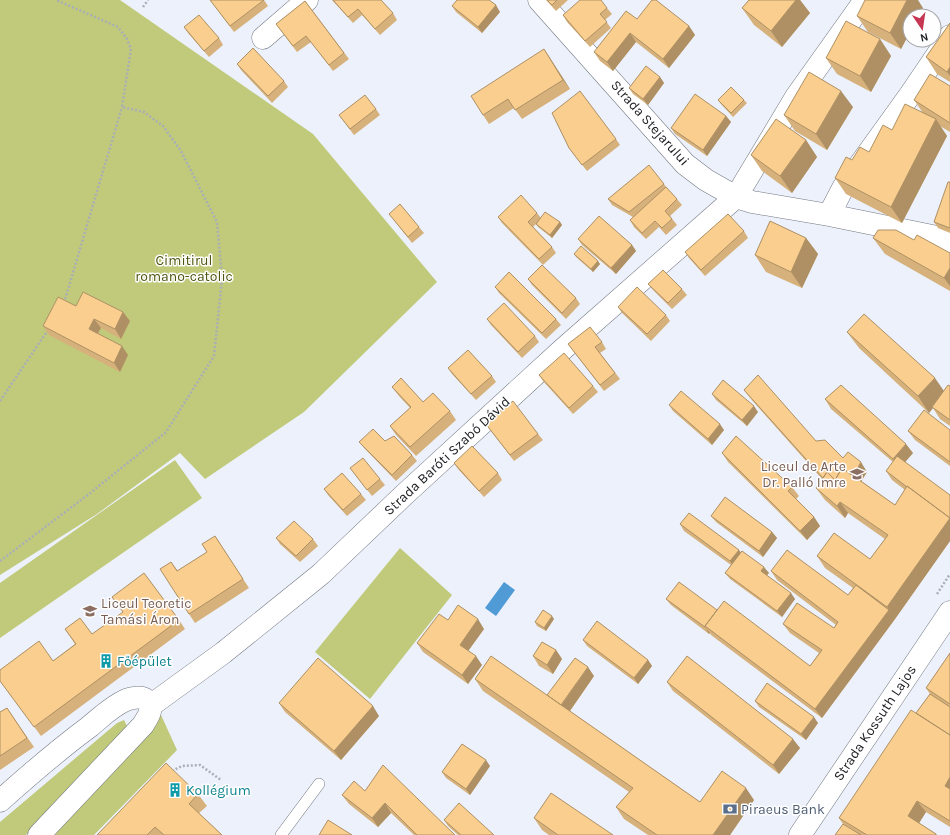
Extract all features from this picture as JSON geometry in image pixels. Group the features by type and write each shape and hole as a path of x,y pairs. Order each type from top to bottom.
{"street":[{"path":"263,38 307,0"},
{"name":"Strada Stejarului","path":"540,0 685,164 706,180 736,197 752,202 829,215 937,237 950,242"},
{"name":"Strada Baróti Szabó Dávid","path":"150,706 223,653 322,574 405,494 539,371 736,197 796,97 865,0"},
{"path":"829,215 843,188 910,95 950,36"},
{"name":"Strada Kossuth Lajos","path":"800,835 950,612"},
{"path":"0,801 48,758 113,708 125,701 140,698 145,699 150,706 149,715 144,725 39,835"}],"lane":[{"path":"281,835 319,784"}],"path":[{"path":"56,0 118,28 127,39 131,49 122,107 62,310"},
{"path":"144,7 148,0"},
{"path":"0,562 89,494 166,432 214,356 222,279 217,222 182,151 163,126 144,112 122,107"},
{"path":"0,401 48,329"},
{"path":"171,772 182,766 200,765 221,780"}],"green space":[{"name":"Cimitirul romano-catolic","path":"0,0 120,0 313,134 437,282 304,412 205,479 180,453 97,514 0,575"},
{"path":"175,460 202,498 0,638 0,583"},
{"path":"400,548 452,595 370,699 315,652"},
{"path":"161,715 177,750 94,835 52,835"},
{"path":"124,720 127,726 26,835 0,835 0,822 117,723"}],"water":[{"path":"504,582 515,590 496,616 485,608"}],"building":[{"path":"210,0 264,0 230,26"},
{"path":"333,0 381,0 393,13 375,29 358,9 348,17"},
{"path":"457,0 489,0 496,5 478,27 452,6"},
{"path":"547,0 557,0 552,5"},
{"path":"580,0 601,0 607,8 600,14 607,22 585,41 563,15"},
{"path":"652,0 656,0 689,26 663,59 630,33 607,62 594,52 626,11 637,19"},
{"path":"749,0 796,0 771,31 742,8"},
{"path":"865,0 907,0 890,33 857,16"},
{"path":"305,1 344,53 329,65 306,36 293,46 276,24"},
{"path":"199,15 219,38 204,51 184,27"},
{"path":"846,21 880,39 860,76 826,58"},
{"path":"950,23 950,67 947,72 926,57 932,48 942,48 942,34"},
{"path":"253,48 284,81 268,96 237,64"},
{"path":"544,49 563,80 515,110 508,99 483,115 471,96"},
{"path":"646,66 660,77 643,99 629,88"},
{"path":"809,72 841,91 816,134 784,115"},
{"path":"930,74 950,86 950,123 914,100"},
{"path":"731,87 744,100 731,113 718,100"},
{"path":"580,91 616,139 582,165 569,148 552,113"},
{"path":"695,94 726,116 703,150 671,128"},
{"path":"365,95 376,109 350,129 339,115"},
{"path":"905,104 936,119 891,207 835,178 846,157 852,160 860,147 869,152 883,125 892,130"},
{"path":"776,119 806,140 780,176 751,155"},
{"path":"649,165 664,184 629,212 608,199"},
{"path":"948,182 950,182 950,228 934,222"},
{"path":"666,187 677,199 665,211 672,219 662,228 655,221 642,233 630,220"},
{"path":"521,195 537,213 528,222 552,247 539,259 498,217"},
{"path":"400,204 419,227 408,237 389,214"},
{"path":"545,212 560,222 550,235 536,224"},
{"path":"728,214 744,231 701,270 685,252"},
{"path":"599,216 632,245 611,268 578,239"},
{"path":"770,221 806,238 791,272 755,255"},
{"path":"878,230 896,230 914,240 917,235 950,253 950,268 944,278 873,238"},
{"path":"581,246 598,261 591,269 574,254"},
{"path":"542,265 576,298 562,313 528,279"},
{"path":"663,270 682,289 668,303 648,284"},
{"path":"509,272 556,319 542,333 495,287"},
{"path":"637,287 666,315 647,334 618,307"},
{"path":"83,292 123,312 115,329 94,319 89,329 122,346 114,363 43,326 58,297 76,306"},
{"path":"504,303 535,336 518,352 487,319"},
{"path":"864,314 935,378 918,396 847,332"},
{"path":"590,327 602,342 595,347 615,373 600,385 568,344"},
{"path":"468,350 492,376 471,394 448,368"},
{"path":"564,353 593,386 569,408 539,375"},
{"path":"758,375 816,441 825,440 843,458 848,452 861,462 853,476 842,468 835,480 827,472 823,478 744,390"},
{"path":"401,378 423,402 433,393 450,411 410,447 390,426 411,407 392,387"},
{"path":"723,380 754,406 742,420 712,394"},
{"path":"841,385 906,444 893,459 825,399"},
{"path":"948,385 950,386 950,420 932,407"},
{"path":"681,391 720,424 708,439 669,405"},
{"path":"513,401 538,434 510,455 485,423"},
{"path":"924,410 950,430 950,462 908,431"},
{"path":"373,429 385,441 394,436 412,455 392,475 359,442"},
{"path":"736,436 792,487 788,491 814,517 800,531 722,453"},
{"path":"472,446 498,473 479,491 454,463"},
{"path":"897,456 950,495 950,518 886,471"},
{"path":"363,458 380,479 367,490 350,468"},
{"path":"842,468 895,505 907,486 950,518 887,607 817,556 834,533 870,559 888,535 840,502 837,506 816,488 827,472 835,480"},
{"path":"342,473 361,494 343,510 324,489"},
{"path":"725,497 772,532 759,551 711,516"},
{"path":"689,513 739,550 730,561 680,524"},
{"path":"294,521 313,539 296,556 276,538"},
{"path":"215,536 243,579 189,614 160,569 171,562 177,571 207,552 202,544"},
{"path":"787,550 848,595 856,585 889,610 815,709 705,626 724,601 810,666 822,650 783,624 797,603 834,628 838,622 771,571"},
{"path":"742,551 764,567 761,571 791,593 777,611 725,573"},
{"name":"Főépület","path":"144,573 179,620 34,727 0,681 0,670 39,641 53,661 76,644 65,629 80,618 92,634 123,612 112,597"},
{"path":"679,582 717,610 705,627 666,599"},
{"path":"458,605 478,619 460,645 476,656 462,675 417,643 439,614 448,620"},
{"path":"543,610 552,616 544,628 535,622"},
{"path":"597,621 648,660 634,678 583,640"},
{"path":"542,642 556,650 547,665 533,656"},
{"path":"950,653 950,704 926,688"},
{"path":"491,656 700,802 722,771 746,788 713,835 657,835 616,807 633,788 475,679"},
{"path":"687,656 793,739 773,765 667,682"},
{"path":"318,658 373,706 334,751 279,703"},
{"path":"575,658 588,667 561,705 547,695"},
{"path":"767,683 814,717 801,734 755,701"},
{"path":"930,694 950,707 950,735 916,713"},
{"path":"7,708 27,738 0,756 0,712"},
{"path":"911,710 950,735 950,777 945,786 950,789 950,821 917,801 908,816 936,835 867,835 839,818"},
{"path":"462,744 486,760 466,789 442,772"},
{"name":"Kollégium","path":"166,763 198,794 189,804 222,835 164,835 155,827 147,835 97,835"},
{"path":"383,765 455,835 417,835 385,803 372,818 342,795 354,781 365,791"},
{"path":"551,793 613,835 558,835 534,818"},
{"path":"459,803 494,835 461,835 444,820"},
{"path":"328,820 352,835 319,835"},
{"path":"843,824 861,835 835,835"}],"place":[{"name":"Liceul de Arte Dr. Palló Imre","path":"857,474"},
{"name":"Liceul Teoretic Tamási Áron","path":"90,611"},
{"name":"Főépület","path":"106,661"},
{"name":"Kollégium","path":"175,790"},
{"name":"Piraeus Bank","path":"730,809"}]}
